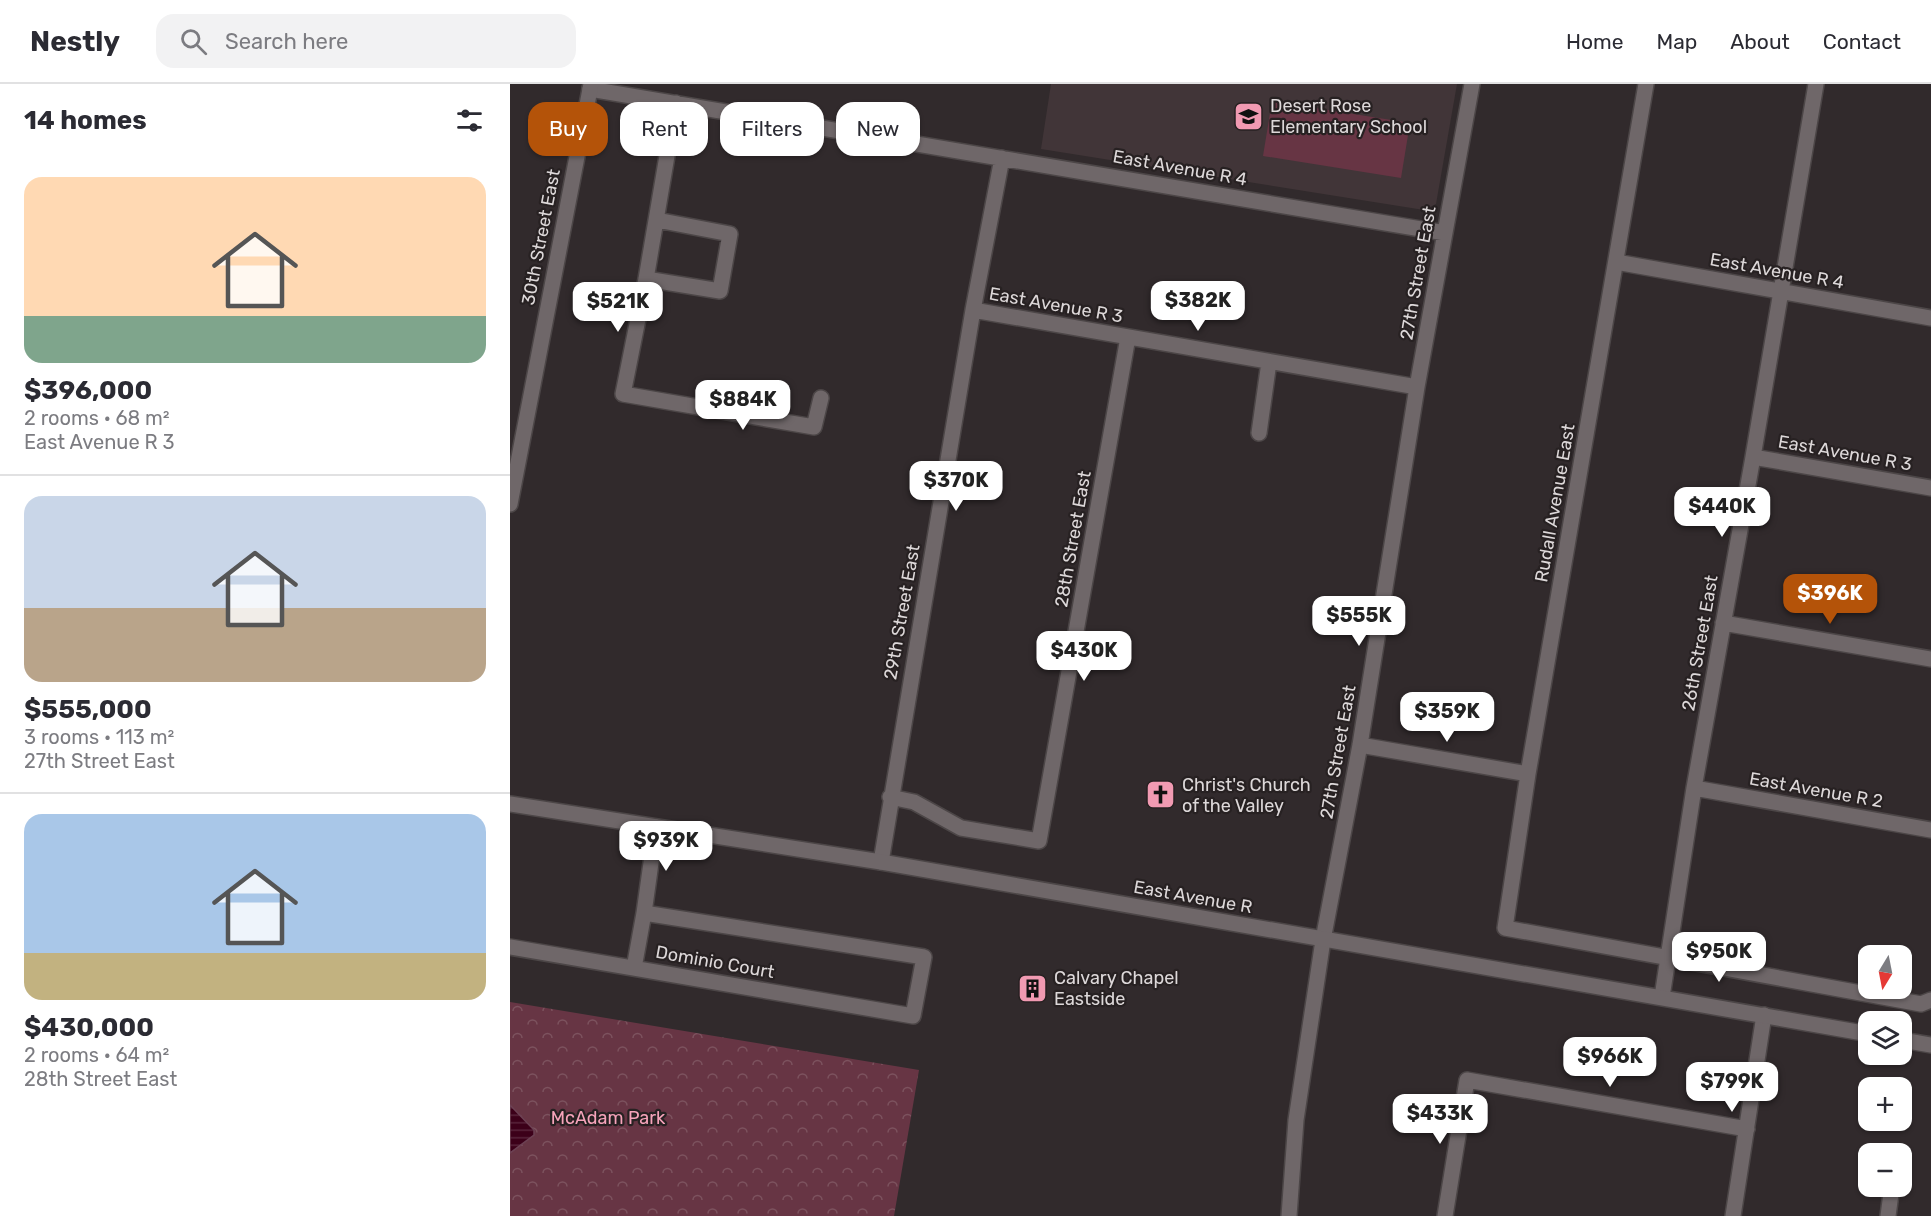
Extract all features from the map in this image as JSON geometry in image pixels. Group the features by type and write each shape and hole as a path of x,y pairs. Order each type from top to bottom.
{"street":[{"name":"27th Street East","path":"1289,1216 1296,1120 1323,940 1360,745 1417,387 1472,84"},
{"name":"Rudall Avenue East","path":"1646,84 1528,774 1505,928 1668,957"},
{"name":"26th Street East","path":"1662,997 1694,788 1782,291 1816,84"},
{"name":"East Avenue R 4","path":"591,86 667,102"},
{"name":"30th Street East","path":"510,504 514,459 591,86"},
{"name":"East Avenue R 4","path":"708,109 1444,233"},
{"path":"667,156 623,394 814,427 821,398"},
{"name":"29th Street East","path":"881,862 973,310 1002,158"},
{"path":"646,279 720,291 730,234 657,220"},
{"name":"East Avenue R 4","path":"1616,262 1931,318"},
{"name":"East Avenue R 3","path":"973,310 1417,387"},
{"name":"28th Street East","path":"891,798 914,802 961,828 1039,841 1128,337"},
{"path":"1259,433 1269,362"},
{"name":"East Avenue R 3","path":"1753,457 1931,488"},
{"path":"1723,623 1931,659"},
{"path":"1360,745 1528,774"},
{"name":"East Avenue R 2","path":"1694,788 1931,830"},
{"name":"East Avenue R","path":"510,804 881,862 1858,1032"},
{"path":"634,968 656,827"},
{"name":"Dominio Court","path":"510,948 913,1016 924,957 644,913"},
{"path":"1668,957 1922,1004 1931,1000"},
{"path":"1733,1216 1764,1016"},
{"path":"1912,1042 1931,1045"},
{"path":"1445,1216 1467,1080 1747,1129"},
{"path":"1888,1216 1891,1197"}],"shaded area":[{"name":"Desert Rose Elementary School","path":"1051,84 1457,84 1436,204 1424,210 1041,149"},
{"path":"510,1105 534,1130 534,1135 510,1153"}],"green space":[{"path":"1272,101 1410,123 1401,178 1263,156"},
{"name":"McAdam Park","path":"510,1002 919,1070 894,1216 510,1216"}],"place":[{"name":"Desert Rose Elementary School","path":"1249,116"},
{"name":"Christ's Church of the Valley","path":"1161,795"},
{"name":"Calvary Chapel Eastside","path":"1033,988"}]}
